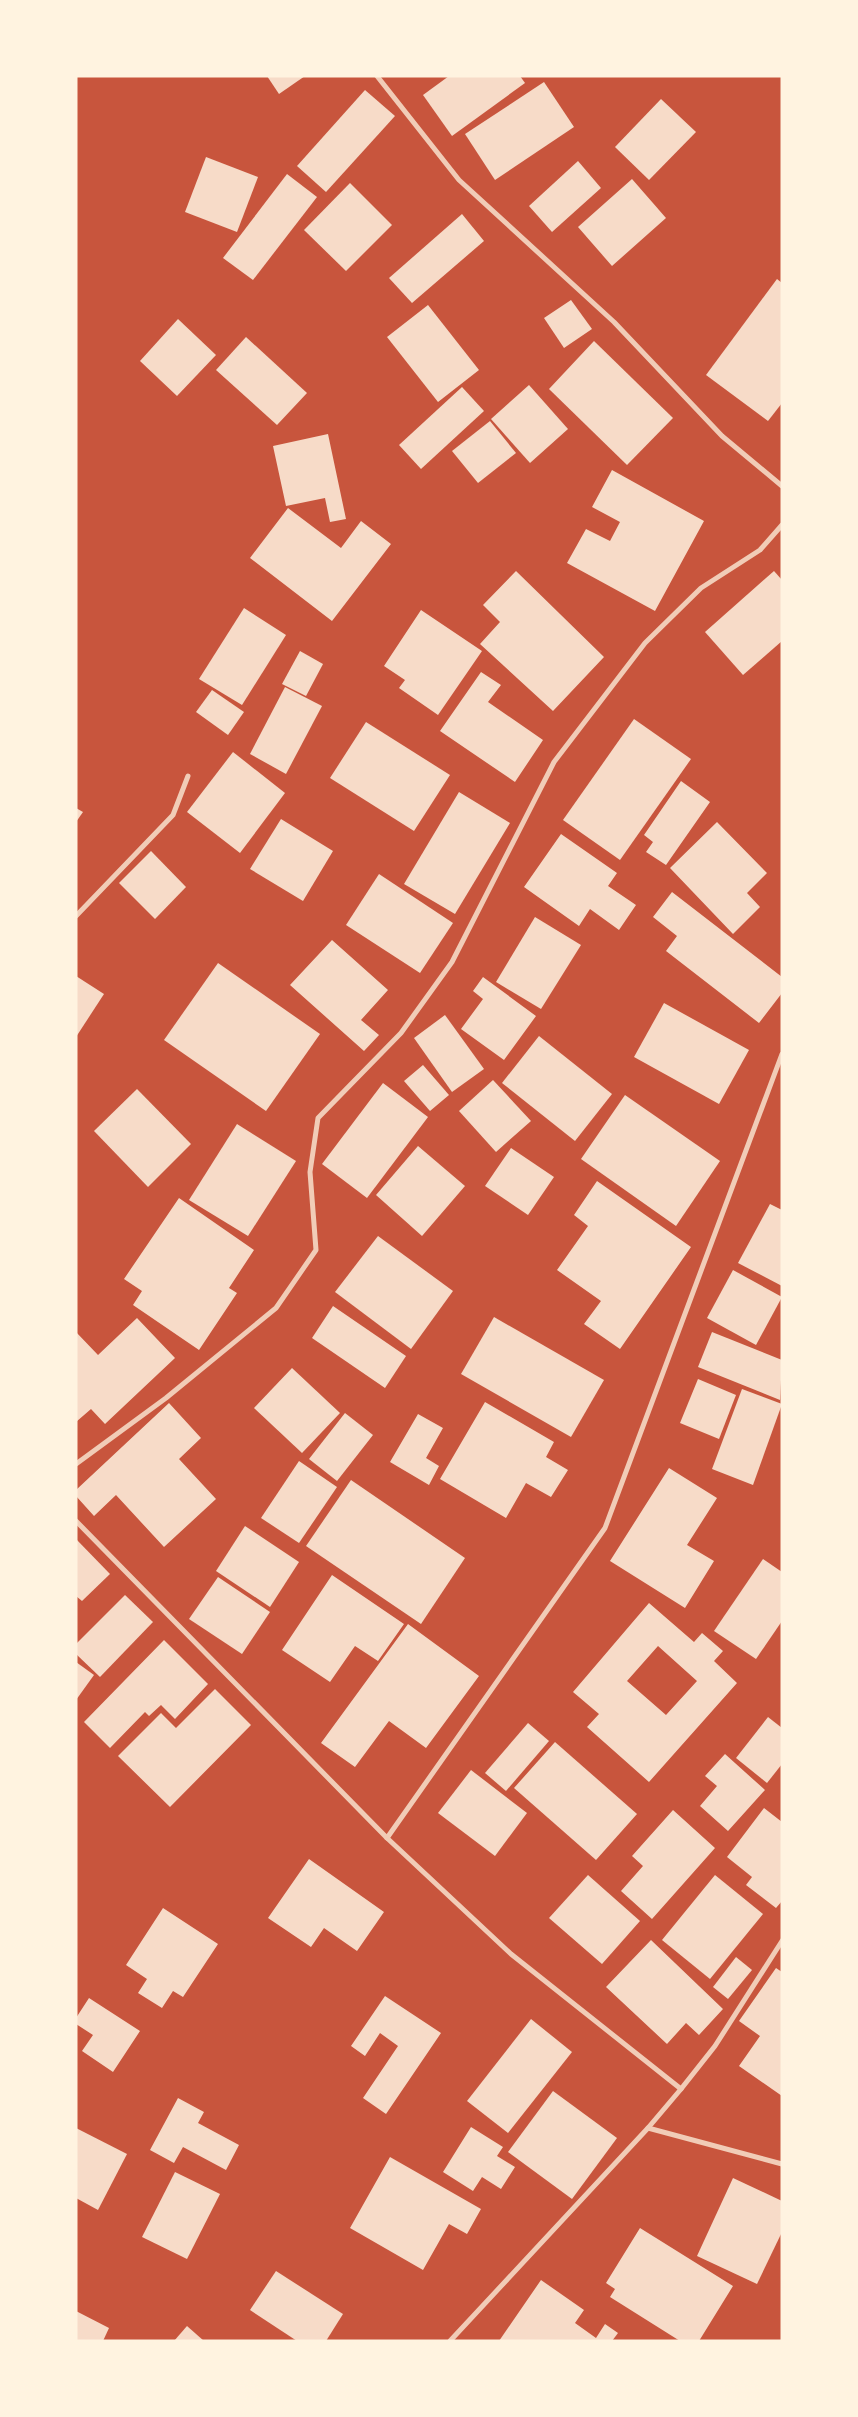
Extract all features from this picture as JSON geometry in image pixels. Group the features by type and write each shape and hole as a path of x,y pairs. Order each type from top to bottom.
{"street":[{"path":"378,76 458,180 614,322 722,436 782,486"},
{"path":"76,1464 166,1398 276,1308 316,1250 310,1172 318,1118 400,1033 452,962 554,762 645,643 701,588 760,550 782,525"},
{"path":"76,916 173,816 188,776"},
{"path":"387,1838 605,1528 782,1054"},
{"path":"76,1521 387,1838 511,1954 681,2089"},
{"path":"450,2341 648,2128 681,2089 715,2046 782,1941"},
{"path":"648,2128 782,2164"}],"building":[{"path":"267,76 305,76 279,94"},
{"path":"449,76 520,76 525,83 452,136 423,95"},
{"path":"544,82 574,127 495,180 465,134"},
{"path":"365,90 395,116 326,192 297,166"},
{"path":"661,99 696,132 649,180 615,147"},
{"path":"206,157 258,177 237,232 185,212"},
{"path":"578,161 601,188 552,232 529,206"},
{"path":"287,174 317,197 253,280 223,258"},
{"path":"632,179 666,218 612,266 578,227"},
{"path":"350,183 392,225 346,271 304,230"},
{"path":"462,214 484,241 412,303 389,278"},
{"path":"777,279 782,283 782,403 768,421 706,375"},
{"path":"571,300 592,329 564,348 544,318"},
{"path":"428,305 479,370 438,402 387,337"},
{"path":"178,319 216,355 177,396 140,361"},
{"path":"246,337 307,393 277,425 216,370"},
{"path":"594,341 673,418 627,465 549,389"},
{"path":"529,385 568,429 530,463 491,419"},
{"path":"462,387 484,411 421,469 399,445"},
{"path":"490,421 516,453 478,483 452,451"},
{"path":"328,434 346,519 330,522 325,498 286,506 273,446"},
{"path":"612,470 704,521 655,611 567,563 586,529 610,541 620,522 592,507"},
{"path":"288,508 341,548 361,521 391,544 332,621 250,558"},
{"path":"516,571 604,657 553,711 480,644 500,622 483,605"},
{"path":"774,571 782,580 782,641 743,675 705,632"},
{"path":"244,608 286,635 242,705 199,679"},
{"path":"421,610 482,651 438,715 399,688 405,680 384,666"},
{"path":"300,651 323,664 306,696 282,684"},
{"path":"481,672 501,685 488,702 543,740 515,782 440,731"},
{"path":"285,687 322,706 286,774 250,754"},
{"path":"212,690 244,712 228,735 196,712"},
{"path":"634,719 691,759 620,860 563,820"},
{"path":"366,722 450,775 414,831 330,778"},
{"path":"233,752 285,793 240,853 187,812"},
{"path":"681,781 710,802 666,865 646,852 653,842 644,835"},
{"path":"459,792 510,823 455,914 404,884"},
{"path":"76,808 83,812 76,822"},
{"path":"281,819 333,851 303,901 250,869"},
{"path":"717,822 767,873 747,893 760,907 733,934 670,868"},
{"path":"561,834 617,873 608,886 636,905 619,930 590,909 579,926 524,887"},
{"path":"151,851 186,887 155,919 119,883"},
{"path":"379,874 453,923 420,973 346,925"},
{"path":"672,892 782,977 782,993 759,1023 666,951 677,936 653,917"},
{"path":"535,917 581,945 541,1009 496,982"},
{"path":"332,940 388,990 361,1020 379,1035 364,1051 290,985"},
{"path":"218,963 320,1034 266,1111 164,1040"},
{"path":"76,976 104,994 76,1037"},
{"path":"483,977 536,1016 504,1060 461,1029 483,999 473,991"},
{"path":"664,1003 749,1050 719,1104 634,1057"},
{"path":"445,1015 484,1069 452,1092 414,1038"},
{"path":"539,1036 612,1094 575,1141 502,1083"},
{"path":"423,1065 449,1095 430,1111 404,1081"},
{"path":"493,1080 531,1121 496,1152 459,1111"},
{"path":"383,1083 428,1117 367,1198 322,1164"},
{"path":"137,1089 191,1144 148,1187 94,1131"},
{"path":"625,1095 720,1161 676,1226 581,1159"},
{"path":"237,1124 296,1161 248,1236 189,1200"},
{"path":"418,1146 465,1186 422,1236 376,1195"},
{"path":"511,1148 554,1177 528,1215 485,1186"},
{"path":"597,1181 691,1247 620,1349 584,1324 601,1301 557,1270 588,1226 574,1215"},
{"path":"179,1198 254,1250 229,1288 237,1293 199,1350 133,1305 142,1291 124,1279"},
{"path":"770,1204 782,1210 782,1286 738,1263"},
{"path":"378,1236 453,1291 411,1349 335,1292"},
{"path":"733,1270 782,1297 756,1345 707,1318"},
{"path":"333,1306 406,1356 385,1388 312,1338"},
{"path":"494,1317 604,1380 571,1437 461,1374"},
{"path":"137,1318 175,1358 105,1424 91,1409 76,1422 76,1332 98,1355"},
{"path":"712,1332 782,1360 780,1400 698,1367"},
{"path":"292,1368 340,1413 302,1453 254,1408"},
{"path":"698,1379 736,1395 719,1439 680,1423"},
{"path":"742,1389 782,1404 753,1485 712,1469"},
{"path":"485,1402 554,1442 546,1457 568,1470 551,1497 526,1483 506,1518 440,1479"},
{"path":"169,1403 201,1438 179,1459 216,1499 164,1547 116,1495 94,1516 76,1496 76,1490"},
{"path":"345,1413 373,1435 337,1481 309,1459"},
{"path":"418,1414 443,1428 426,1458 439,1466 429,1485 390,1462"},
{"path":"299,1461 337,1487 299,1543 261,1518"},
{"path":"669,1468 717,1498 687,1545 714,1561 685,1608 610,1561"},
{"path":"351,1480 465,1558 421,1624 306,1546"},
{"path":"245,1526 299,1562 270,1607 216,1571"},
{"path":"76,1539 110,1574 82,1601 76,1596"},
{"path":"763,1559 782,1572 782,1621 756,1659 714,1631"},
{"path":"332,1575 404,1624 378,1661 355,1646 330,1682 282,1650"},
{"path":"218,1577 270,1612 242,1654 189,1619"},
{"path":"125,1595 153,1622 100,1677 76,1654 76,1644"},
{"path":"649,1603 694,1642 702,1633 723,1651 714,1661 737,1683 649,1782 587,1727 599,1714 573,1692","holes":["658,1646 697,1681 666,1715 627,1681"]},
{"path":"408,1624 479,1676 426,1748 389,1721 355,1767 321,1743"},
{"path":"164,1640 208,1684 175,1719 161,1705 149,1716 145,1712 110,1748 84,1722"},
{"path":"76,1662 94,1675 76,1700"},
{"path":"215,1689 251,1725 170,1807 118,1756 161,1713 176,1728"},
{"path":"768,1717 782,1728 782,1764 767,1783 736,1758"},
{"path":"528,1723 549,1741 506,1791 485,1773"},
{"path":"555,1742 637,1814 596,1860 514,1788"},
{"path":"725,1754 765,1790 728,1831 700,1806 717,1786 705,1776"},
{"path":"471,1770 527,1813 495,1856 438,1813"},
{"path":"764,1808 782,1822 782,1901 776,1908 746,1885 752,1877 727,1857"},
{"path":"673,1810 715,1848 652,1919 621,1891 643,1866 632,1856"},
{"path":"309,1859 384,1912 357,1951 324,1928 311,1947 268,1918"},
{"path":"588,1875 640,1921 602,1964 549,1918"},
{"path":"715,1875 763,1914 710,1979 662,1940"},
{"path":"163,1908 218,1944 183,1997 173,1991 162,2008 138,1993 147,1979 126,1965"},
{"path":"651,1940 723,2009 699,2035 686,2023 667,2044 606,1987"},
{"path":"736,1957 752,1970 728,1999 713,1987"},
{"path":"776,1968 782,1972 782,2096 739,2066 760,2036 739,2021"},
{"path":"385,1996 441,2033 386,2114 363,2098 398,2046 380,2033 365,2056 351,2046"},
{"path":"89,1998 140,2031 113,2072 82,2051 93,2035 76,2024 76,2018"},
{"path":"531,2019 572,2052 508,2133 467,2101"},
{"path":"553,2091 617,2138 572,2199 508,2152"},
{"path":"178,2098 204,2112 198,2123 239,2145 226,2170 183,2147 174,2163 150,2150"},
{"path":"471,2127 503,2147 497,2156 515,2167 501,2189 482,2177 473,2191 443,2172"},
{"path":"76,2128 127,2154 98,2210 76,2198"},
{"path":"390,2157 481,2209 467,2234 449,2224 423,2270 350,2228"},
{"path":"175,2172 220,2194 187,2259 142,2237"},
{"path":"733,2178 782,2201 782,2232 757,2284 697,2256"},
{"path":"640,2228 733,2286 699,2341 680,2341 610,2297 615,2289 606,2283"},
{"path":"276,2271 343,2314 326,2341 297,2341 250,2310"},
{"path":"541,2280 584,2310 575,2323 596,2338 605,2324 618,2333 612,2341 499,2341"},
{"path":"76,2311 109,2328 103,2341 76,2341"},
{"path":"187,2326 204,2341 174,2341"}]}
